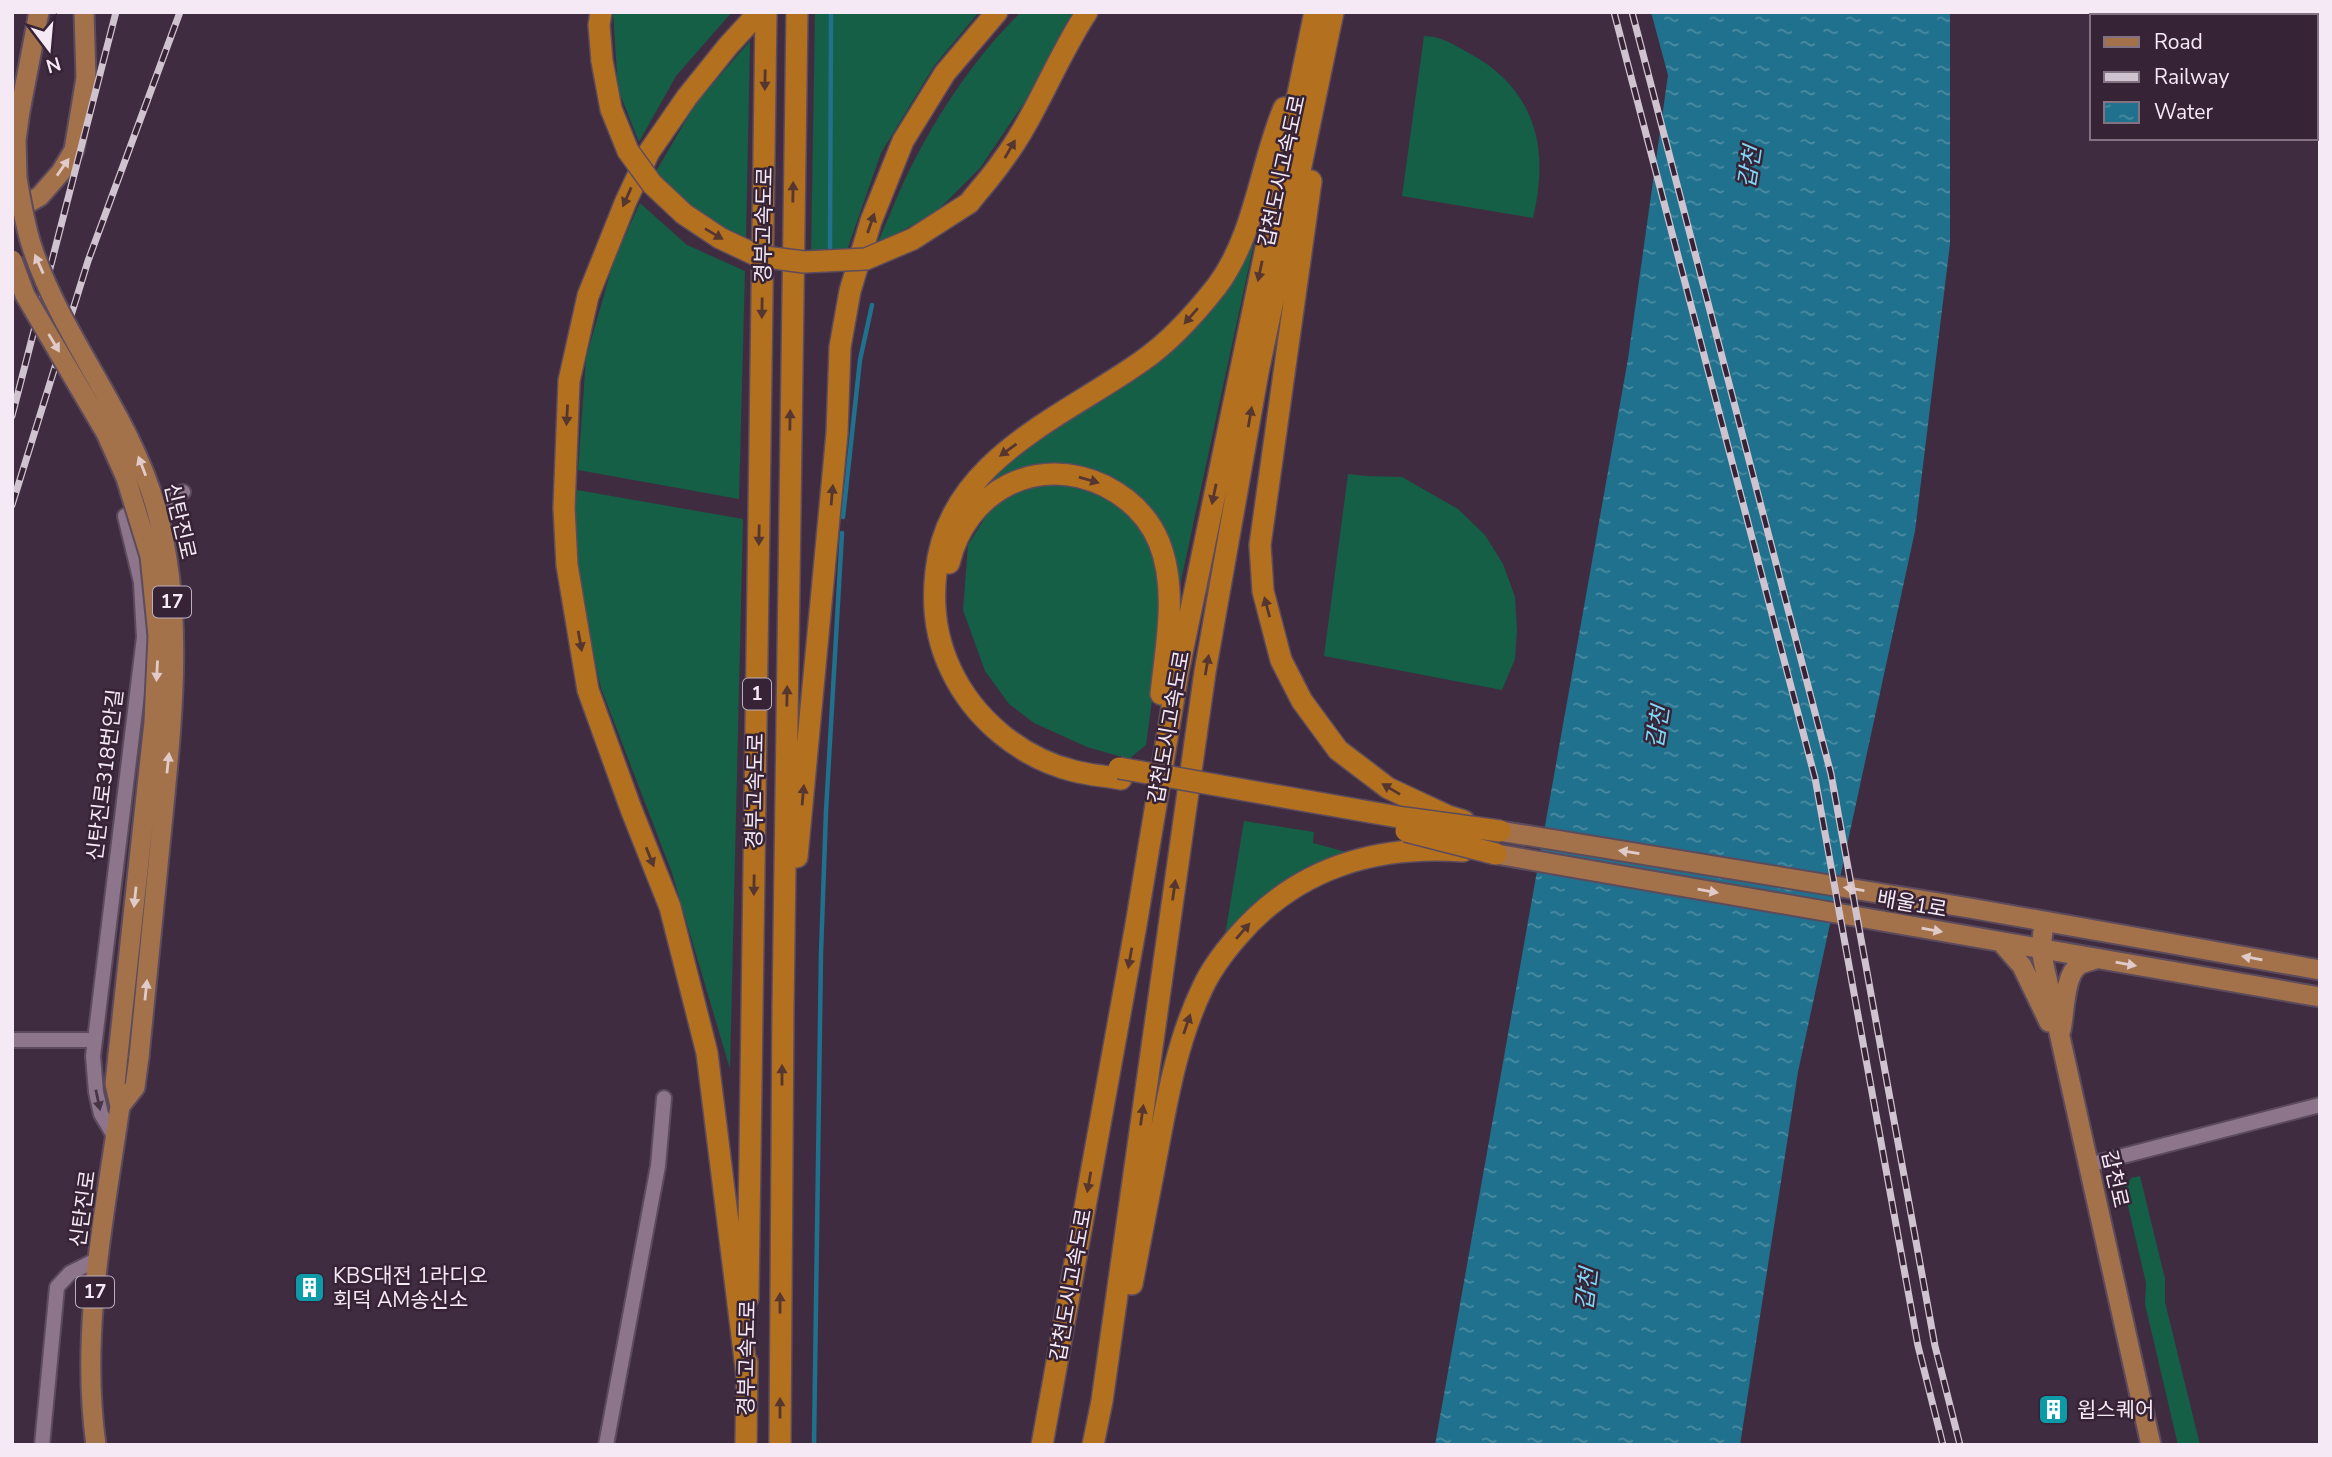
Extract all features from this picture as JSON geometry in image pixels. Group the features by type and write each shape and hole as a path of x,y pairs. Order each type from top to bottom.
{"highway":[{"path":"601,12 599,24 602,61 611,109 628,151 652,184 684,214 720,238 758,256 804,262 866,259 913,239 969,203 1004,159 1040,98 1071,36 1087,12"},
{"path":"747,1376 707,1053 670,906 588,690 567,565 565,519 569,381 588,296 625,201 649,152 687,97 728,46 760,12"},
{"name":"경부고속도로","path":"746,1445 766,12"},
{"name":"경부고속도로","path":"780,1445 783,1009 797,12"},
{"path":"783,1009 835,460 840,347 850,291 871,221 903,141 945,73 997,12"},
{"name":"갑천도시고속도로","path":"1042,1445 1136,925 1178,672 1315,12"},
{"path":"1333,12 1260,545 1263,591 1281,660 1302,701 1338,750 1388,788 1448,816 1500,831"},
{"name":"갑천도시고속도로","path":"1093,1445 1102,1401 1205,672 1258,372 1333,12"},
{"path":"1306,54 1277,125 1243,234 1218,284 1181,328 1142,361 992,462 956,506 944,531 937,560 934,585 937,630 943,653 968,701 1006,738 1049,763 1074,771 1120,774 1500,831"},
{"path":"1136,925 1168,629 1168,575 1159,542 1145,516 1124,495 1093,480 1059,473 1029,477 1008,484 987,498 969,517 956,539 950,561 947,604 950,627 964,669 975,690 990,708 1009,724 1028,737 1120,774 1419,833 1496,853"},
{"path":"1102,1401 1126,1316 1165,1107 1177,1057 1203,986 1222,955 1256,915 1284,893 1321,872 1355,859 1435,849 1496,853"}],"main road":[{"name":"신탄진로","path":"39,12 16,140 17,178 25,222 33,251 57,306 126,429 142,466 166,549 173,605 172,725 139,1058 135,1087 120,1106"},
{"path":"12,208 21,207 40,196 61,172 74,150 86,79 83,12"},
{"name":"신탄진로","path":"12,260 25,295 106,433 126,478 150,556 158,636 154,722 115,1084 120,1106 98,1259 89,1352 96,1445"},
{"name":"배울1로","path":"1500,831 1970,908 2320,970"},
{"name":"배울1로","path":"1496,853 2320,997"},
{"name":"갑천로","path":"2044,922 2041,949 2059,1038 2151,1445"},
{"path":"2001,942 2022,966 2044,1014 2059,1038"},
{"path":"2059,1038 2066,1008 2068,981 2078,966 2095,959"}],"street":[{"name":"신탄진로318번안길","path":"116,1139 101,1114 96,1092 93,1040 144,637 141,582 125,516 183,492"},
{"path":"12,1040 93,1040"},
{"path":"606,1445 658,1166 664,1098"},
{"path":"2088,1165 2320,1105"},
{"path":"42,1445 57,1287 70,1273 98,1259"}],"green space":[{"path":"613,12 732,12 676,76 639,142 618,89"},
{"path":"815,12 979,12 934,66 881,153 846,253 811,257"},
{"path":"1021,12 1075,12 1065,25 1024,103 980,168 935,213 877,244 912,165 947,104 974,65"},
{"path":"1424,36 1447,42 1469,53 1509,84 1523,102 1538,144 1538,192 1533,218 1402,196"},
{"path":"750,41 746,240 686,208 655,173 696,103"},
{"path":"640,203 687,245 745,271 739,499 578,470 586,358 614,260"},
{"path":"1257,229 1177,599 1148,515 1059,472 968,504 1001,468 1063,422 1155,366 1222,293"},
{"path":"1348,474 1402,477 1458,509 1485,535 1503,564 1515,597 1515,659 1502,690 1324,656"},
{"path":"1080,481 1125,506 1153,543 1161,581 1161,632 1146,745 1129,759 1087,747 1034,723 1009,704 985,671 963,610 968,545 993,505 1035,482"},
{"path":"577,490 743,519 730,1069 672,873 601,688 584,612 573,523"},
{"path":"1244,821 1314,832 1313,843 1350,853 1270,893 1225,935"},
{"path":"2140,1176 2165,1279 2165,1302 2200,1445 2178,1445 2145,1304 2146,1283 2124,1189 2131,1178"}],"water":[{"name":"갑천","path":"1651,12 1950,12 1950,244 1915,531 1798,1072 1740,1445 1435,1445 1628,359 1668,75"}],"waterway":[{"path":"830,249 831,12"},
{"path":"843,517 860,360 872,305"},
{"path":"814,1445 821,953 842,533"}],"railway":[{"path":"12,416 116,12"},
{"path":"12,505 88,261 180,12"},
{"path":"1614,12 1815,778 1918,1346 1943,1445"},
{"path":"1632,12 1831,774 1935,1346 1960,1445"}],"place":[{"name":"KBS대전 1라디오 회덕 AM송신소","path":"310,1288"},
{"name":"윕스퀘어","path":"2054,1410"}]}
